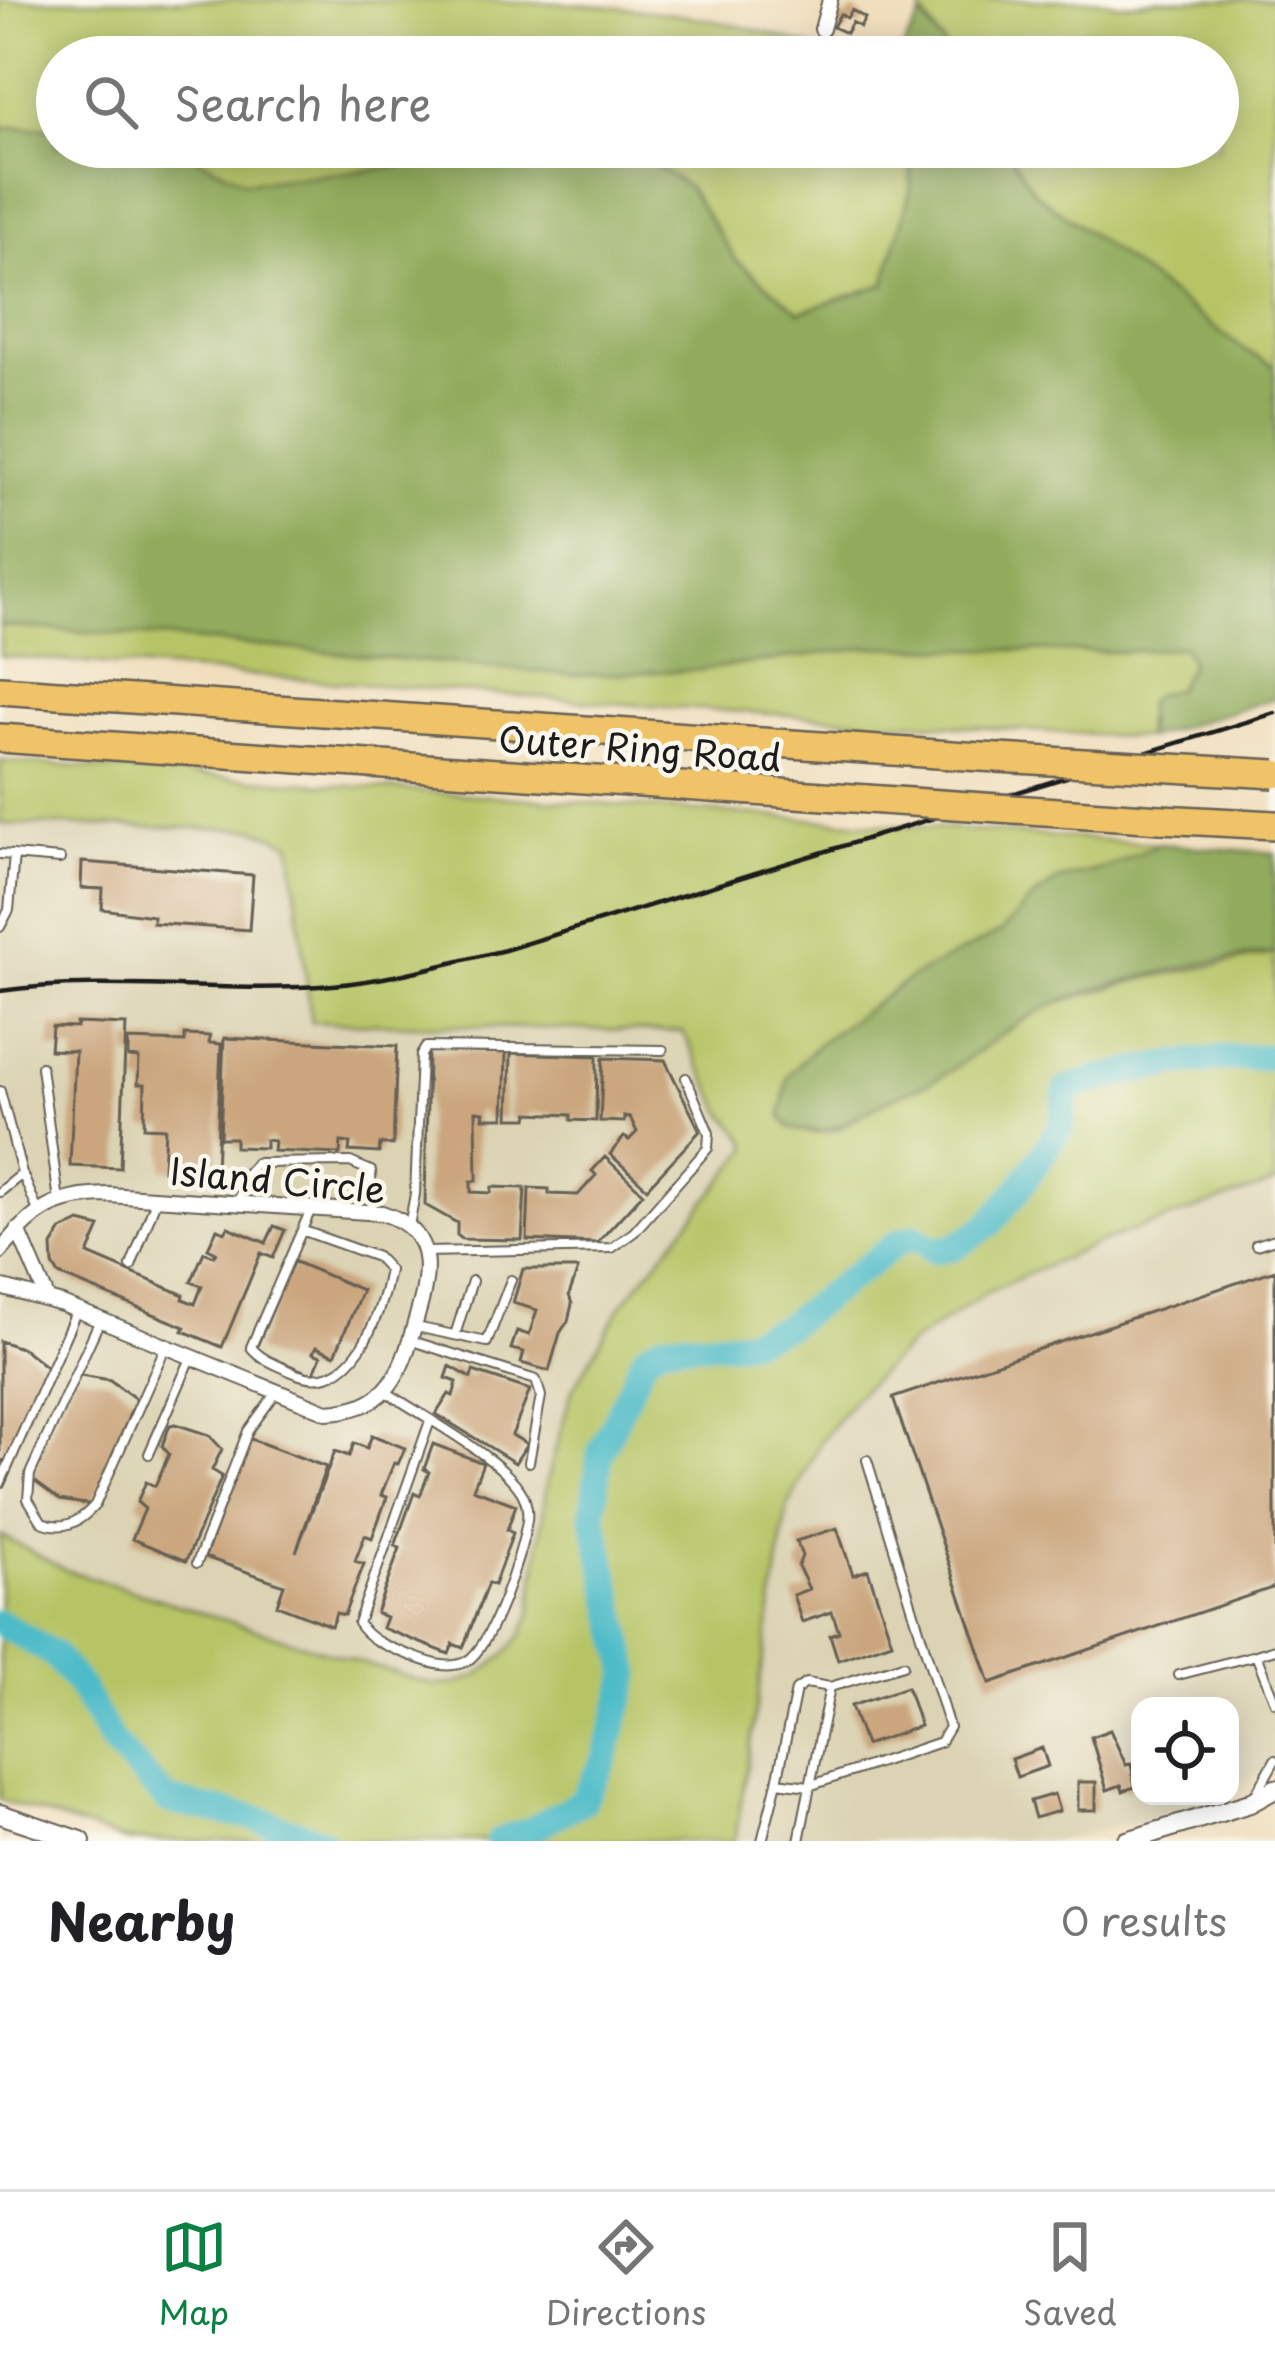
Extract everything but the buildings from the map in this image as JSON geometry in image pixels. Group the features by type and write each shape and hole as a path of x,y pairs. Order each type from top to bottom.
{"highway":[{"name":"Outer Ring Road","path":"0,690 1275,774"},
{"name":"Outer Ring Road","path":"0,738 1275,825"}],"street":[{"path":"822,29 830,0"},
{"name":"Island Circle","path":"0,1252 38,1211 77,1196 372,1212 396,1217 409,1226 424,1252"},
{"path":"18,1230 48,1300"},
{"path":"0,1287 77,1310 327,1412 353,1408 385,1391 412,1333 427,1274 424,1252"},
{"path":"1127,1841 1250,1803 1275,1789"},
{"path":"0,1814 81,1841"}],"lane":[{"path":"0,854 60,859"},
{"path":"0,927 9,910 14,855"},
{"path":"409,1226 421,1055 426,1046 663,1050"},
{"path":"40,1067 59,1201"},
{"path":"424,1252 590,1250 618,1245 707,1148 710,1133 686,1078"},
{"path":"0,1091 22,1173 38,1211"},
{"path":"238,1203 244,1177 256,1163 350,1162 371,1172 372,1212"},
{"path":"0,1192 22,1173"},
{"path":"131,1266 157,1198"},
{"path":"304,1231 377,1257 389,1270 359,1350 350,1365 328,1378 302,1376 256,1355 251,1347 311,1208"},
{"path":"1256,1246 1275,1239"},
{"path":"412,1333 489,1341 511,1280"},
{"path":"455,1336 472,1281"},
{"path":"0,1484 77,1310"},
{"path":"100,1320 30,1474 28,1498 42,1522 63,1527 81,1519 95,1505 165,1347"},
{"path":"412,1333 536,1380 541,1396 529,1462"},
{"path":"149,1454 190,1358"},
{"path":"385,1391 430,1421 513,1481 524,1499 527,1524 510,1580 487,1635 474,1656 458,1664 436,1664 390,1648 365,1633 358,1619 430,1421"},
{"path":"197,1563 248,1430 275,1394"},
{"path":"777,1782 808,1786 940,1742 949,1727 867,1460"},
{"path":"1178,1676 1275,1649"},
{"path":"1256,1655 1275,1702"},
{"path":"762,1841 796,1690 806,1683 830,1688 902,1665"},
{"path":"799,1841 830,1688"},
{"path":"1250,1803 1275,1760"}],"shaded area":[{"path":"0,824 271,832 291,843 295,853 311,1022 684,1032 724,1114 745,1138 749,1149 621,1306 571,1393 547,1481 531,1613 522,1635 477,1676 433,1685 66,1570 0,1535"},
{"path":"1275,1183 1275,1765 1239,1786 1239,1697 1131,1697 1131,1805 1197,1805 1057,1841 735,1841 787,1509 819,1444 854,1398 910,1344 988,1292 1103,1241"}],"green space":[{"path":"0,0 556,3 673,14 776,36 36,36 36,128 0,127"},
{"path":"914,0 1103,0 1119,5 1157,0 1275,0 1275,367 1240,347 1034,192 1019,168 1239,168 1239,36 938,36"},
{"path":"921,16 936,36 910,36"},
{"path":"0,128 36,128 36,168 218,168 247,182 385,168 660,168 688,187 737,261 800,312 885,284 911,188 911,168 1019,168 1034,192 1240,347 1275,367 1275,698 1147,738 1146,703 1154,695 1177,688 1191,663 1184,647 1124,652 868,647 699,670 575,675 0,626"},
{"path":"218,168 385,168 374,170 246,182"},
{"path":"660,168 911,168 911,188 885,284 800,313 737,262 688,187"},
{"path":"0,626 575,675 699,670 868,647 1124,652 1184,647 1191,663 1177,688 1154,695 1144,723 1146,738 0,656"},
{"path":"0,761 1160,844 1103,869 1058,880 1001,932 912,977 781,1116 790,1128 813,1133 836,1130 882,1102 938,1078 1055,1003 1147,978 1275,954 1275,1183 1103,1241 988,1292 910,1344 854,1398 819,1444 787,1509 735,1841 126,1841 0,1800 0,1535 66,1570 433,1685 477,1676 503,1657 522,1635 531,1613 547,1481 571,1393 621,1306 749,1148 724,1114 683,1032 311,1022 291,843 255,829 0,824"},
{"path":"1160,844 1275,853 1275,954 1161,972 1071,997 1022,1021 935,1080 829,1130 790,1128 781,1116 788,1076 818,1044 912,977 1001,932 1058,880 1103,869"}],"waterway":[{"path":"499,1841 583,1801 605,1759 629,1674 593,1514 600,1453 645,1355 664,1344 742,1342 785,1327 900,1241 916,1237 933,1250 955,1247 989,1225 1019,1189 1061,1127 1067,1089 1170,1065 1275,1057"},
{"path":"0,1623 53,1654 80,1687 113,1744 168,1801 254,1818 323,1841"}],"railway":[{"path":"0,991 83,985 291,987 355,983 420,970 505,950 1275,713"}]}
